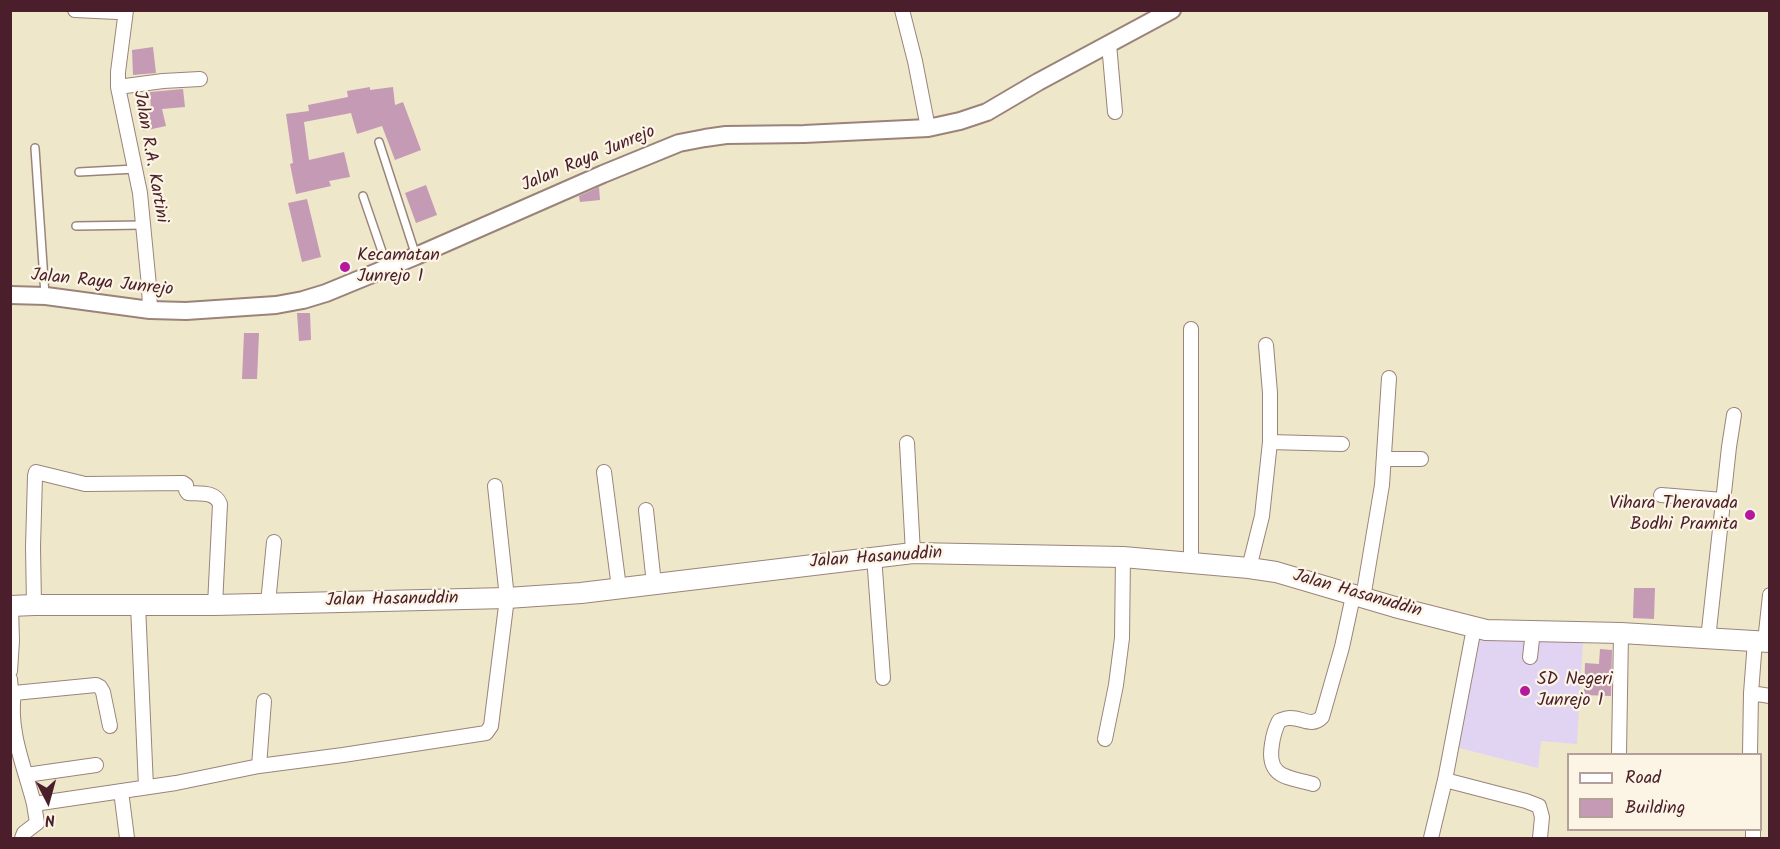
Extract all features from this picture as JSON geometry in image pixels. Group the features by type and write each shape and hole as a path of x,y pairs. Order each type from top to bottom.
{"main road":[{"name":"Jalan Hasanuddin","path":"11,606 215,605 507,598 619,588 913,553 1123,557 1276,572 1358,597 1486,630 1621,633 1763,642"}],"street":[{"path":"75,10 117,12 126,10"},
{"name":"Jalan R.A. Kartini","path":"126,10 118,87 135,169 143,225 150,310"},
{"path":"902,10 928,128"},
{"name":"Jalan Raya Junrejo","path":"10,295 46,296 150,310 186,311 276,305 303,300 416,256 603,174 688,141 726,135 928,128 987,112 1172,10"},
{"path":"1109,44 1115,111"},
{"path":"118,87 200,79"},
{"path":"1191,329 1191,564"},
{"path":"1249,568 1262,516 1270,442 1271,411 1266,345"},
{"path":"1313,784 1284,776 1274,769 1271,763 1271,751 1274,730 1279,721 1290,718 1312,723 1318,722 1322,717 1358,597 1382,485 1389,378"},
{"path":"1708,639 1734,414"},
{"path":"1270,442 1342,444"},
{"path":"907,443 913,553"},
{"path":"1384,459 1421,459"},
{"path":"34,605 34,476 36,472 85,484 184,483 188,493 214,495 220,504 215,605"},
{"path":"604,472 619,588"},
{"path":"34,804 186,781 259,766 486,733 491,726 507,598 495,486"},
{"path":"1661,495 1723,500"},
{"path":"646,510 654,584"},
{"path":"268,603 274,542"},
{"path":"874,556 883,678"},
{"path":"1105,739 1116,685 1122,638 1123,557"},
{"path":"1750,753 1751,693 1763,642 1770,595"},
{"path":"10,671 11,606"},
{"path":"138,606 146,787"},
{"path":"1431,838 1445,780 1474,628"},
{"path":"1530,657 1533,631"},
{"path":"1619,753 1621,633"},
{"path":"10,679 20,767 34,804 37,823 24,833 22,838"},
{"path":"12,692 96,685 103,692 110,726"},
{"path":"1751,693 1770,696"},
{"path":"259,766 264,701"},
{"path":"20,767 96,765"},
{"path":"1445,780 1539,806 1542,817 1540,838"},
{"path":"121,791 127,838"}],"lane":[{"path":"379,142 416,256"},
{"path":"35,148 46,296"},
{"path":"80,172 135,169"},
{"path":"363,196 387,266"},
{"path":"76,226 143,225"}],"shaded area":[{"name":"SD Negeri Junrejo 1","path":"1485,637 1583,641 1577,744 1541,741 1538,768 1459,748 1480,639"}],"building":[{"path":"153,47 156,73 133,75 132,50"},
{"path":"370,87 370,90 393,87 395,105 403,102 421,150 395,160 382,126 357,134 351,113 304,122 309,160 344,152 350,177 329,181 331,186 296,194 290,164 293,163 286,114 309,111 308,105 348,97 347,91"},
{"path":"183,89 185,107 162,109 166,126 143,131 139,114 151,111 150,92"},
{"path":"426,185 437,215 416,223 405,193"},
{"path":"599,187 600,200 580,202 579,196"},
{"path":"307,199 321,257 302,262 288,203"},
{"path":"297,313 310,313 311,340 299,341"},
{"path":"244,333 259,333 257,379 242,379"},
{"path":"1634,588 1655,588 1654,619 1633,618"},
{"path":"1600,649 1612,650 1611,696 1584,695 1585,663 1599,664"}],"place":[{"name":"Kecamatan Junrejo 1","path":"345,267"},
{"name":"Vihara Theravada Bodhi Pramita","path":"1750,515"},
{"name":"SD Negeri Junrejo 1","path":"1525,691"}]}
